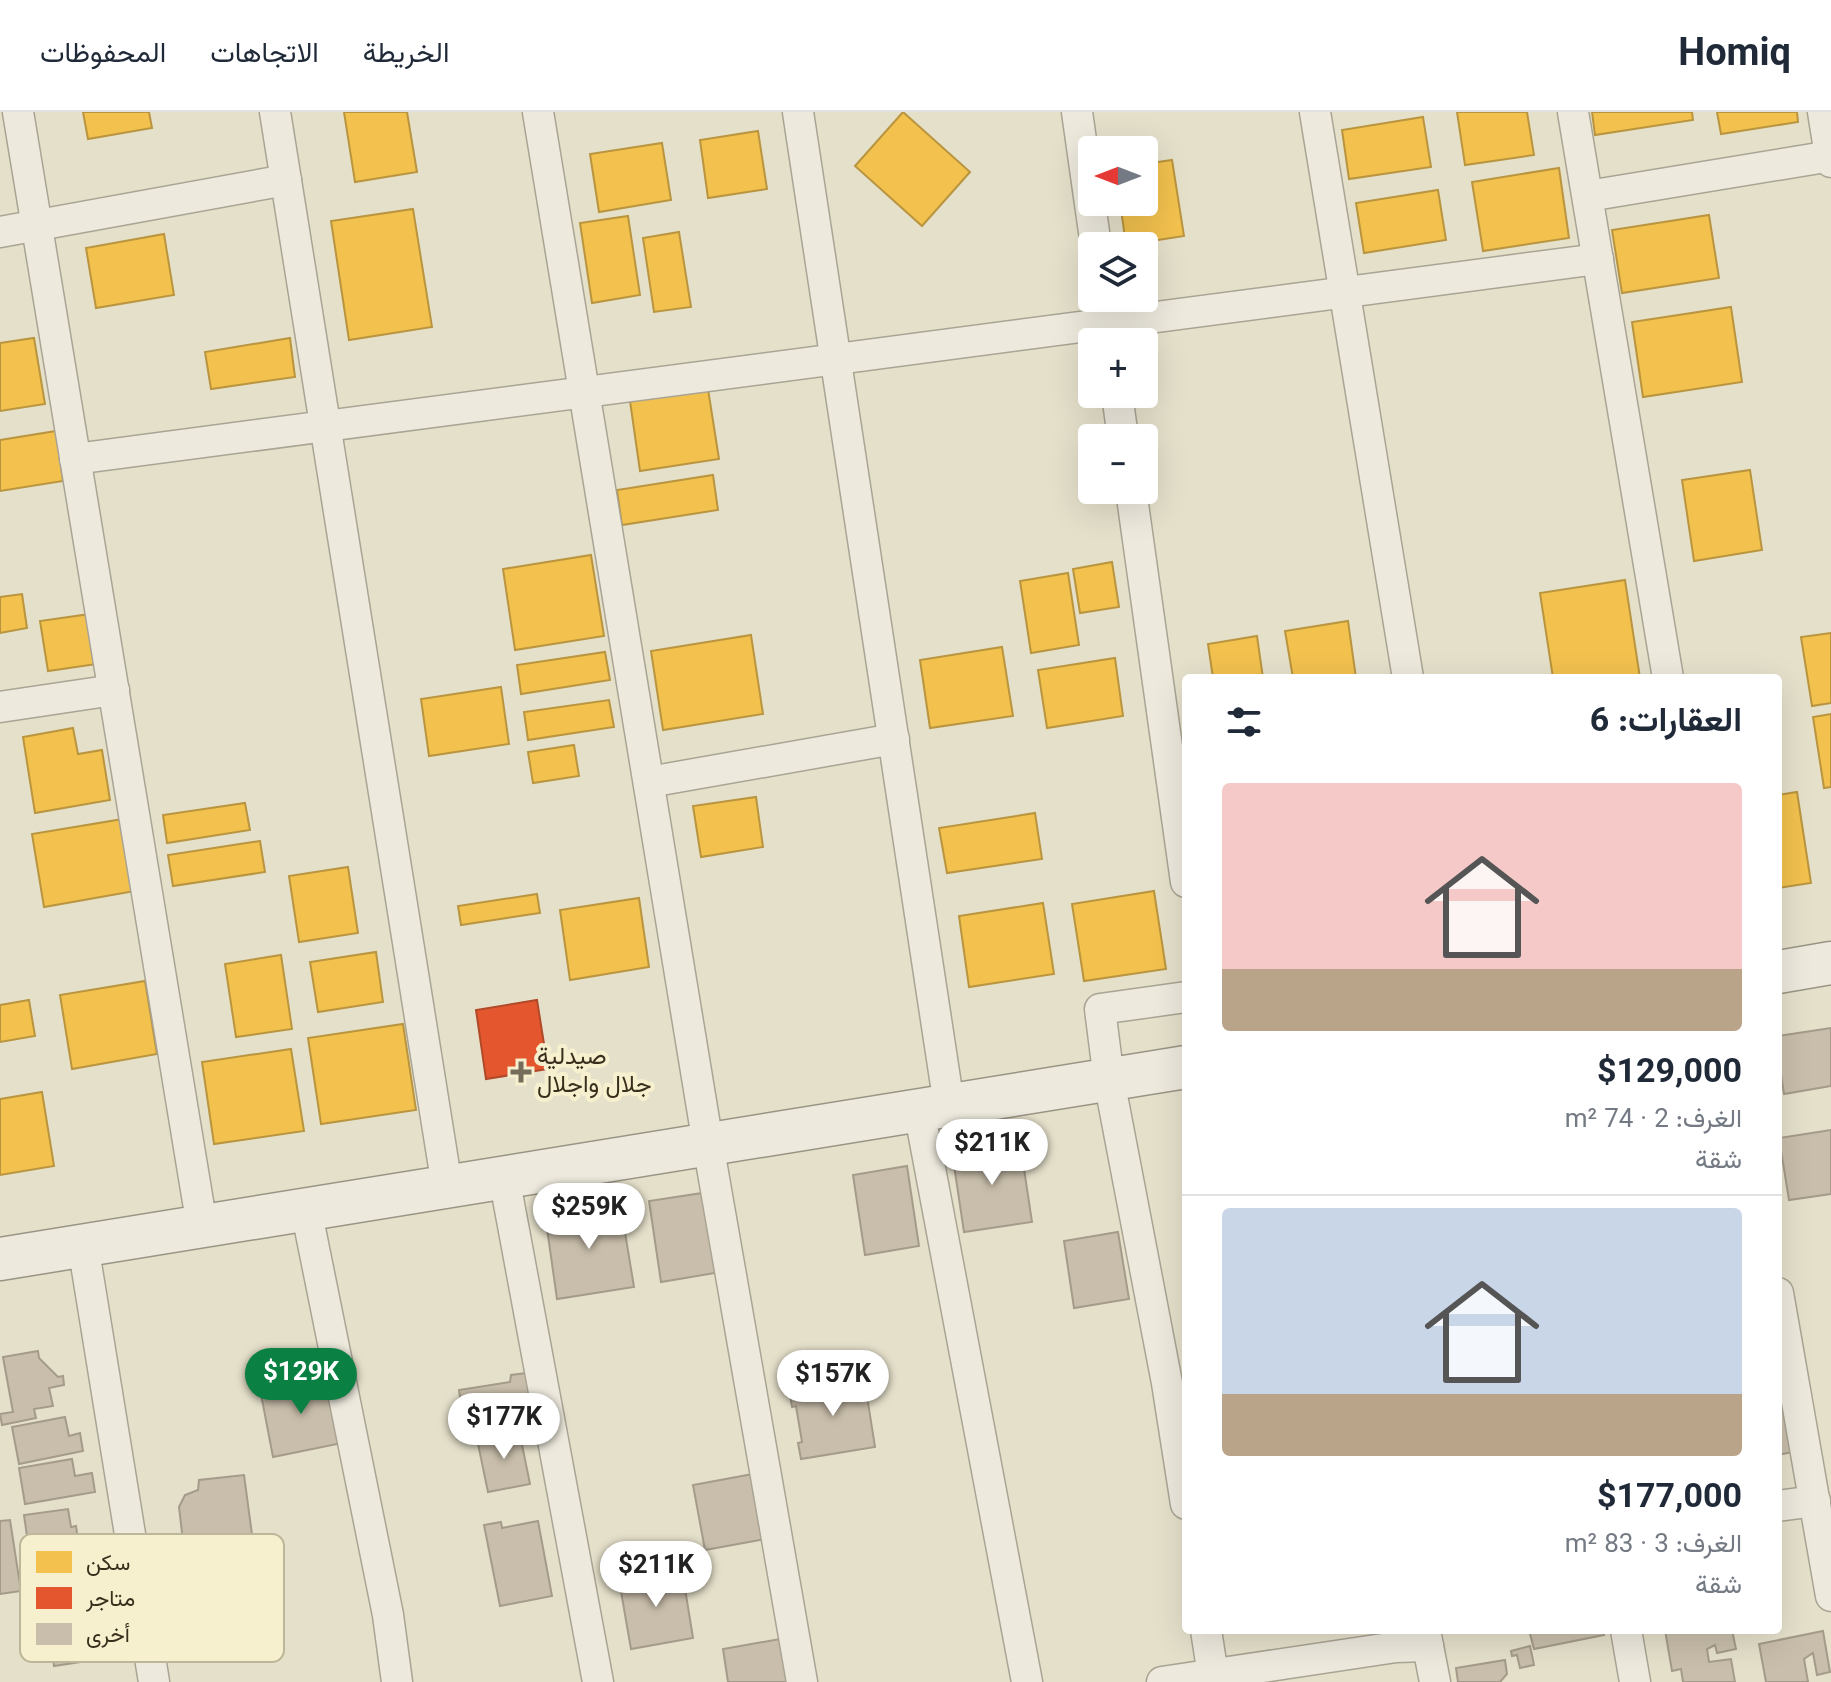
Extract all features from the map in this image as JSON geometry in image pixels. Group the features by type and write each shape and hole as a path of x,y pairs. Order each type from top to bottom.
{"street":[{"path":"18,112 202,1226"},
{"path":"275,112 447,1186"},
{"path":"538,112 708,1144 802,1682"},
{"path":"798,112 894,739 934,1108 1027,1682"},
{"path":"1077,112 1094,232"},
{"path":"1315,112 1407,674"},
{"path":"1573,112 1667,674"},
{"path":"1823,112 1831,162"},
{"path":"1588,196 1830,156"},
{"path":"0,232 286,180"},
{"path":"75,459 1107,321 1598,259"},
{"path":"1133,504 1182,853"},
{"path":"0,707 114,690"},
{"path":"649,782 894,739"},
{"path":"1782,971 1831,963"},
{"path":"1182,998 1100,1009 1109,1080 1176,1382 1182,1455"},
{"path":"0,1259 1182,1068"},
{"path":"504,1177 598,1682"},
{"path":"306,1209 388,1615 397,1682"},
{"path":"83,1245 128,1534"},
{"path":"1782,1315 1828,1557 1831,1596"},
{"path":"1782,1505 1815,1501"},
{"path":"1207,1634 1214,1678"},
{"path":"1627,1634 1635,1682"},
{"path":"1162,1682 1214,1678 1396,1647 1426,1638 1435,1682"},
{"path":"148,1662 151,1682"}],"building: سكن":[{"path":"83,112 149,112 152,128 88,139"},
{"path":"344,112 407,112 417,172 355,182"},
{"path":"903,112 970,172 922,226 855,166"},
{"path":"1457,112 1527,112 1534,155 1465,165"},
{"path":"1592,112 1692,112 1693,120 1595,135"},
{"path":"1717,112 1797,112 1798,122 1721,134"},
{"path":"1423,117 1431,167 1349,179 1342,130"},
{"path":"758,131 767,189 708,198 700,140"},
{"path":"662,143 671,200 599,212 590,154"},
{"path":"1172,160 1184,236 1158,240 1158,232 1124,232 1122,216 1158,216 1158,162"},
{"path":"1559,168 1569,238 1483,251 1472,182"},
{"path":"1438,190 1446,240 1364,253 1356,203"},
{"path":"413,209 432,327 349,340 331,221"},
{"path":"1709,215 1719,278 1622,293 1612,230"},
{"path":"628,216 640,295 592,303 580,223"},
{"path":"679,232 691,307 654,312 643,238"},
{"path":"164,234 174,295 96,308 86,248"},
{"path":"1731,307 1742,382 1643,397 1632,322"},
{"path":"34,338 45,404 0,411 0,343"},
{"path":"290,338 295,377 211,389 205,352"},
{"path":"708,389 719,459 640,471 630,401"},
{"path":"56,431 63,481 0,491 0,440"},
{"path":"1750,470 1762,550 1694,561 1682,480"},
{"path":"713,475 718,510 622,525 617,490"},
{"path":"591,555 604,636 515,650 503,569"},
{"path":"1112,562 1119,607 1080,613 1073,569"},
{"path":"1068,573 1079,645 1031,653 1020,581"},
{"path":"1625,580 1639,674 1552,674 1540,593"},
{"path":"22,594 27,628 0,633 0,597"},
{"path":"90,614 97,664 48,671 40,621"},
{"path":"1348,621 1355,674 1292,674 1285,631"},
{"path":"1831,633 1831,703 1812,706 1801,637"},
{"path":"751,635 763,714 663,730 651,651"},
{"path":"1257,636 1262,674 1212,674 1208,644"},
{"path":"1002,647 1013,716 930,728 920,660"},
{"path":"605,652 610,680 521,694 517,665"},
{"path":"1115,658 1123,716 1047,728 1038,670"},
{"path":"501,687 509,744 429,756 421,699"},
{"path":"609,700 614,727 528,740 524,712"},
{"path":"1831,714 1831,787 1824,788 1813,717"},
{"path":"73,728 78,754 102,750 110,800 35,813 23,737"},
{"path":"574,745 579,776 533,783 528,752"},
{"path":"1797,792 1811,883 1782,887 1782,794"},
{"path":"756,797 763,847 701,857 693,806"},
{"path":"245,803 250,830 167,843 163,815"},
{"path":"1035,813 1042,859 947,873 939,828"},
{"path":"123,819 135,891 44,907 32,834"},
{"path":"260,841 265,872 173,886 168,855"},
{"path":"348,867 358,933 299,942 289,876"},
{"path":"1154,891 1166,969 1084,981 1072,904"},
{"path":"537,894 540,913 461,925 458,906"},
{"path":"639,898 649,967 570,980 560,910"},
{"path":"1043,903 1054,974 969,987 959,916"},
{"path":"376,952 383,1002 318,1012 310,962"},
{"path":"281,955 292,1029 236,1037 225,964"},
{"path":"145,981 157,1054 72,1069 60,995"},
{"path":"29,1000 35,1036 0,1042 0,1005"},
{"path":"403,1024 416,1110 321,1124 308,1038"},
{"path":"291,1049 304,1131 214,1144 202,1062"},
{"path":"42,1092 54,1166 0,1175 0,1099"}],"building: متاجر":[{"path":"537,1000 548,1069 486,1079 476,1010"}],"building: أخرى":[{"path":"1831,1028 1831,1086 1784,1094 1782,1035"},
{"path":"1831,1130 1831,1194 1789,1200 1782,1138"},
{"path":"1020,1142 1032,1222 964,1232 952,1152"},
{"path":"907,1166 919,1246 865,1255 853,1175"},
{"path":"709,1192 721,1272 661,1282 649,1201"},
{"path":"620,1202 634,1287 557,1299 545,1214"},
{"path":"1118,1232 1129,1299 1074,1308 1064,1241"},
{"path":"38,1351 39,1358 58,1377 63,1376 64,1385 49,1388 53,1406 34,1409 36,1418 2,1425 0,1414 13,1412 3,1357"},
{"path":"526,1373 532,1415 464,1425 459,1390 510,1382 511,1375"},
{"path":"328,1375 342,1443 273,1457 260,1389"},
{"path":"864,1377 875,1447 801,1459 798,1443 802,1442 796,1406 792,1407 789,1389"},
{"path":"1787,1395 1797,1451 1782,1454 1782,1396"},
{"path":"65,1417 69,1436 80,1433 83,1451 19,1464 12,1427"},
{"path":"519,1430 530,1484 488,1492 477,1439"},
{"path":"72,1459 75,1476 92,1473 95,1492 25,1504 19,1468"},
{"path":"753,1474 765,1539 705,1550 693,1485"},
{"path":"244,1475 252,1534 182,1534 179,1507 185,1495 198,1490 199,1480"},
{"path":"68,1509 71,1527 76,1526 77,1534 27,1534 24,1515"},
{"path":"10,1520 20,1591 0,1594 0,1521"},
{"path":"538,1521 552,1596 500,1606 484,1525 501,1522 502,1528"},
{"path":"682,1570 693,1638 631,1649 619,1580"},
{"path":"1823,1631 1830,1672 1817,1675 1813,1653 1804,1659 1808,1682 1766,1682 1759,1644"},
{"path":"1530,1634 1604,1635 1534,1649"},
{"path":"1666,1634 1733,1634 1736,1649 1717,1653 1715,1645 1707,1649 1709,1662 1731,1659 1735,1682 1683,1682 1681,1669 1672,1671"},
{"path":"786,1638 793,1682 728,1682 723,1649"},
{"path":"1530,1646 1534,1665 1520,1668 1517,1655 1512,1656 1511,1651"},
{"path":"1505,1660 1507,1674 1500,1682 1458,1682 1456,1668"},
{"path":"54,1662 80,1662 54,1666"}],"place":[{"name":"صيدلية جلال واجلال","path":"521,1072"}]}
